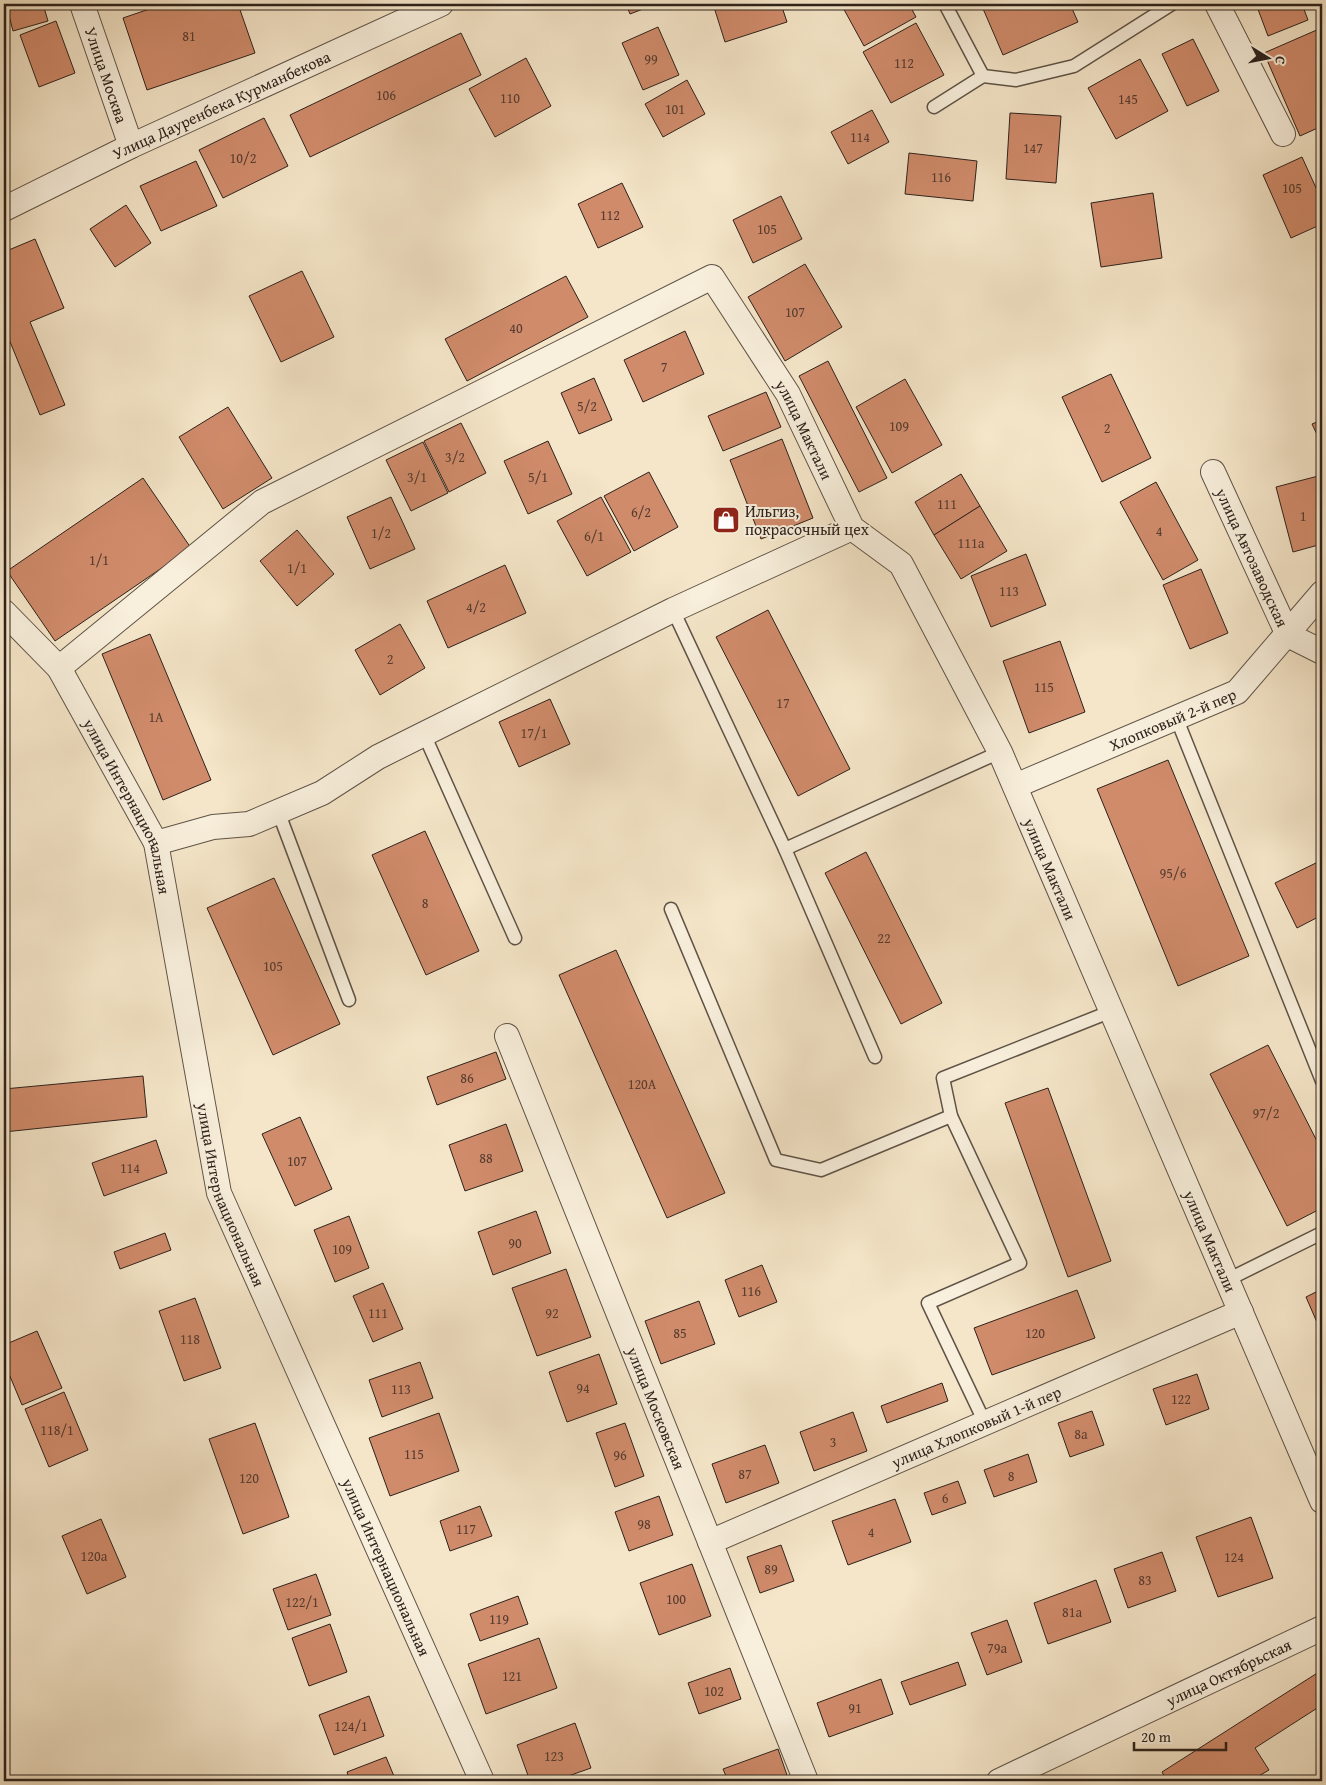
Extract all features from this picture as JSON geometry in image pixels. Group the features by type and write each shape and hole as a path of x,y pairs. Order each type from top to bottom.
{"street":[{"name":"Улица Москва","path":"82,4 131,146"},
{"name":"Улица Дауренбека Курманбекова","path":"4,209 131,146 441,4"},
{"path":"1217,4 1283,134"},
{"name":"улица Мактали","path":"58,668 262,502 712,277 788,394 852,528 901,564 1000,752 1322,1501"},
{"name":"улица Автозаводская","path":"1213,472 1288,634 1322,652"},
{"path":"156,842 213,827 249,824 322,793 378,757 424,734 673,610 852,528"},
{"name":"Хлопковый 2-й пер","path":"1015,786 1237,692 1322,593"},
{"name":"улица Интернациональная","path":"4,612 58,668 156,842 218,1194 482,1781"},
{"name":"улица Московская","path":"507,1036 806,1781"},
{"name":"улица Хлопковый 1-й пер","path":"710,1542 1241,1312"},
{"name":"улица Октябрьская","path":"999,1781 1322,1628"}],"lane":[{"path":"945,4 983,76"},
{"path":"934,107 983,76 1016,80 1074,66 1172,4"},
{"path":"673,610 785,849 875,1057"},
{"path":"1176,717 1322,1081"},
{"path":"424,734 515,938"},
{"path":"785,849 1000,752"},
{"path":"278,811 349,1000"},
{"path":"671,910 776,1160 821,1170 951,1116"},
{"path":"985,1423 928,1303 1020,1263 951,1116 943,1078 1112,1012"},
{"path":"1227,1280 1322,1233"}],"building":[{"path":"6,4 43,4 48,21 13,31"},
{"path":"164,4 238,4 255,53 147,90 123,18"},
{"path":"626,4 656,4 630,14"},
{"path":"713,4 781,4 787,22 725,42"},
{"path":"841,4 909,4 916,17 864,46"},
{"path":"981,4 1070,4 1078,22 1003,55"},
{"path":"1256,4 1302,4 1308,20 1268,36"},
{"path":"56,21 75,73 39,87 20,35"},
{"path":"916,23 944,75 891,103 863,52"},
{"path":"658,27 679,75 643,90 622,43"},
{"path":"1319,29 1322,36 1322,126 1300,136 1264,53"},
{"path":"461,33 481,75 310,157 290,115"},
{"path":"1193,39 1219,91 1187,106 1162,54"},
{"path":"526,58 551,106 495,137 469,89"},
{"path":"1140,59 1168,111 1116,139 1088,88"},
{"path":"687,80 705,114 663,137 645,104"},
{"path":"872,110 889,142 848,164 831,132"},
{"path":"1010,113 1061,116 1056,183 1006,179"},
{"path":"264,118 288,166 223,198 199,150"},
{"path":"909,153 977,161 973,201 905,194"},
{"path":"1302,157 1322,201 1322,224 1291,238 1263,175"},
{"path":"196,161 217,206 161,231 140,186"},
{"path":"622,183 643,227 598,248 578,204"},
{"path":"1153,193 1162,258 1101,267 1091,203"},
{"path":"781,196 802,239 753,263 733,220"},
{"path":"126,205 151,243 115,267 90,229"},
{"path":"35,239 64,308 30,322 65,405 40,415 4,327 4,252"},
{"path":"805,264 842,327 785,361 748,297"},
{"path":"302,271 334,337 281,362 249,296"},
{"path":"566,276 588,317 467,381 445,339"},
{"path":"685,331 704,374 643,402 624,360"},
{"path":"828,361 887,478 859,492 799,376"},
{"path":"1111,374 1151,458 1102,482 1062,397"},
{"path":"594,378 612,420 579,434 561,393"},
{"path":"905,379 942,445 892,473 856,407"},
{"path":"766,392 781,427 723,451 708,416"},
{"path":"228,407 272,478 223,509 179,437"},
{"path":"1322,420 1322,445 1312,424"},
{"path":"461,423 486,473 449,492 424,441"},
{"path":"782,439 813,518 761,539 730,460"},
{"path":"548,441 572,494 528,514 504,461"},
{"path":"423,442 448,493 411,511 386,460"},
{"path":"649,472 678,527 634,551 604,496"},
{"path":"961,474 980,506 934,535 915,502"},
{"path":"1322,475 1322,544 1293,552 1276,487"},
{"path":"143,478 191,548 55,641 7,571"},
{"path":"1156,482 1198,560 1163,580 1120,502"},
{"path":"391,497 415,549 370,569 347,517"},
{"path":"601,497 631,552 587,576 557,521"},
{"path":"980,506 1007,551 961,579 934,535"},
{"path":"297,530 334,574 297,606 260,561"},
{"path":"1026,554 1046,605 991,627 971,576"},
{"path":"505,565 526,613 448,648 427,601"},
{"path":"1201,569 1228,633 1190,649 1163,585"},
{"path":"768,610 850,769 798,796 716,637"},
{"path":"400,624 425,668 380,695 355,650"},
{"path":"150,634 211,780 163,800 102,654"},
{"path":"1060,641 1085,712 1029,733 1003,661"},
{"path":"550,699 570,744 519,767 499,722"},
{"path":"1168,760 1249,956 1178,986 1097,789"},
{"path":"425,831 479,951 426,975 372,855"},
{"path":"866,852 942,1003 901,1024 825,873"},
{"path":"1322,860 1322,915 1297,928 1275,883"},
{"path":"274,878 340,1024 273,1055 207,908"},
{"path":"616,950 725,1193 667,1218 559,975"},
{"path":"1268,1045 1322,1151 1322,1208 1287,1226 1210,1074"},
{"path":"496,1052 506,1079 437,1105 427,1077"},
{"path":"143,1076 147,1117 4,1132 4,1089"},
{"path":"1048,1088 1111,1261 1068,1277 1005,1103"},
{"path":"300,1117 332,1189 295,1206 262,1134"},
{"path":"506,1124 523,1171 465,1191 449,1145"},
{"path":"156,1140 167,1173 104,1196 92,1163"},
{"path":"536,1211 551,1253 493,1275 478,1232"},
{"path":"349,1216 369,1268 335,1282 314,1230"},
{"path":"165,1233 171,1250 120,1269 114,1252"},
{"path":"762,1265 777,1302 739,1317 725,1280"},
{"path":"566,1269 591,1337 537,1356 512,1288"},
{"path":"383,1283 403,1329 373,1342 353,1296"},
{"path":"1322,1289 1322,1334 1306,1297"},
{"path":"1077,1290 1095,1338 992,1375 974,1328"},
{"path":"195,1298 221,1368 184,1381 159,1311"},
{"path":"699,1301 715,1344 661,1364 645,1321"},
{"path":"37,1331 62,1388 22,1405 4,1362 4,1345"},
{"path":"599,1354 617,1404 567,1422 549,1372"},
{"path":"420,1362 433,1398 382,1417 369,1380"},
{"path":"1197,1374 1209,1409 1166,1425 1153,1389"},
{"path":"942,1383 948,1401 887,1423 881,1406"},
{"path":"64,1392 88,1450 49,1467 25,1409"},
{"path":"1092,1411 1104,1445 1070,1457 1058,1423"},
{"path":"853,1412 867,1451 814,1471 800,1432"},
{"path":"439,1413 459,1471 390,1496 369,1438"},
{"path":"255,1423 289,1517 243,1534 209,1439"},
{"path":"625,1423 644,1476 615,1487 596,1433"},
{"path":"765,1445 779,1483 726,1503 712,1464"},
{"path":"1028,1454 1037,1482 994,1497 984,1470"},
{"path":"958,1481 966,1503 932,1515 924,1493"},
{"path":"659,1496 673,1535 629,1551 615,1512"},
{"path":"895,1499 911,1542 848,1565 832,1521"},
{"path":"480,1506 492,1536 450,1551 440,1521"},
{"path":"1251,1517 1273,1578 1218,1597 1196,1537"},
{"path":"101,1519 126,1577 87,1594 62,1536"},
{"path":"781,1545 794,1581 760,1593 747,1557"},
{"path":"1162,1552 1176,1591 1128,1608 1114,1569"},
{"path":"692,1564 711,1616 659,1635 640,1583"},
{"path":"316,1574 331,1615 288,1630 273,1589"},
{"path":"1096,1580 1111,1622 1048,1644 1034,1603"},
{"path":"518,1596 528,1624 480,1641 470,1614"},
{"path":"1007,1620 1022,1662 987,1675 971,1633"},
{"path":"330,1624 347,1672 309,1686 292,1638"},
{"path":"539,1638 557,1688 486,1714 468,1664"},
{"path":"958,1662 966,1685 910,1705 901,1682"},
{"path":"730,1668 741,1699 699,1714 688,1683"},
{"path":"1322,1670 1322,1705 1255,1748 1269,1770 1250,1781 1167,1781 1162,1772"},
{"path":"881,1679 893,1714 829,1737 817,1703"},
{"path":"369,1696 384,1736 334,1755 319,1715"},
{"path":"575,1723 591,1768 554,1781 530,1781 517,1745"},
{"path":"778,1749 789,1781 728,1781 723,1769"},
{"path":"386,1757 396,1781 350,1781 347,1772"}],"place":[{"name":"Ильгиз, покрасочный цех","path":"726,520"}]}
